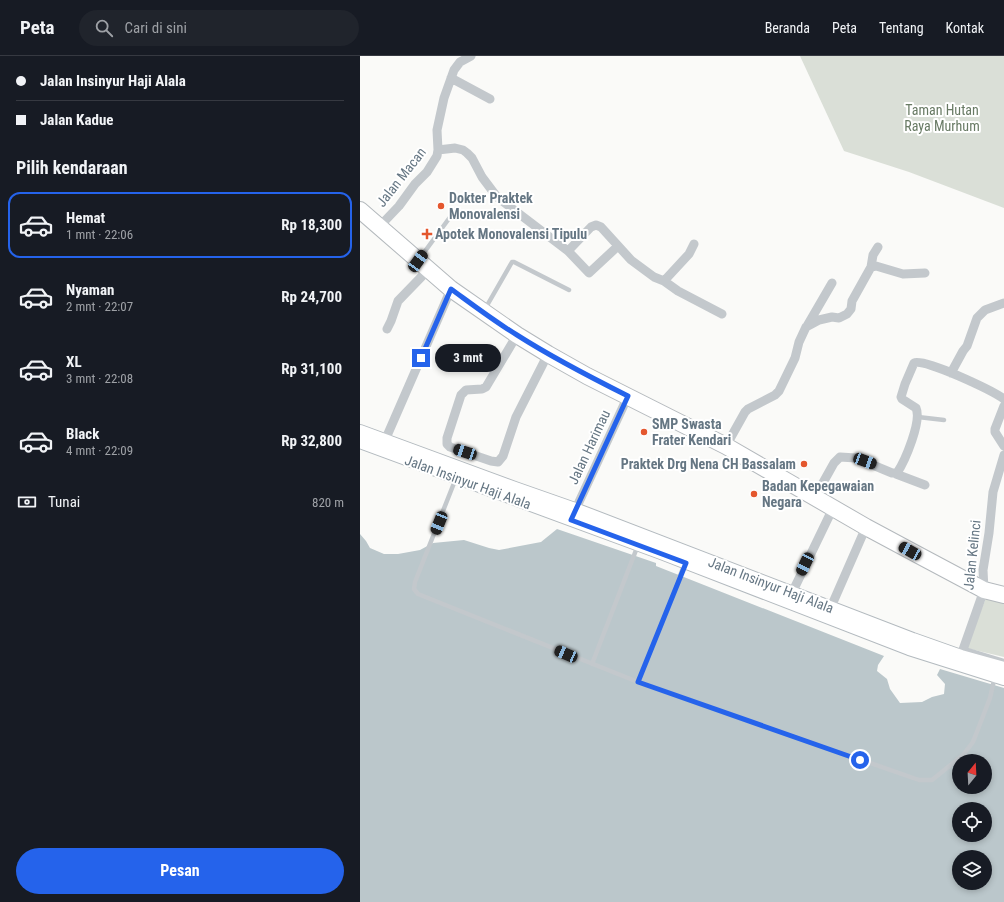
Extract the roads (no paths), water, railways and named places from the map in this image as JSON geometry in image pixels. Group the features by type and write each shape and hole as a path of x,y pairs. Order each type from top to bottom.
{"highway":[{"path":"360,210 451,289 517,335 548,354 587,376 726,446 866,527 984,590 1004,595"}],"main road":[{"name":"Jalan Insinyur Haji Alala","path":"360,431 383,445 456,478 573,514 637,550 909,649 961,656"},
{"name":"Jalan Insinyur Haji Alala","path":"360,442 383,445 792,592 961,656 1001,674"}],"street":[{"name":"Jalan Macan","path":"379,227 399,206 415,184 427,172 437,156 438,121 451,78 454,70 460,62 471,56"},
{"path":"451,78 490,99"},
{"path":"438,150 455,148 463,150 467,153 472,158 482,177 497,197 568,251 589,273 618,246"},
{"path":"568,251 591,227 596,225 601,227 631,260 654,277 664,281 678,291 722,314"},
{"path":"664,281 689,254 694,244"},
{"path":"806,327 819,320 832,317 839,318 847,314 851,309 852,301 871,267 872,255 878,247"},
{"path":"387,329 392,320 398,301 423,265"},
{"path":"871,267 876,266 903,274 925,273"},
{"path":"726,446 745,412 775,395 779,391 795,358 806,327 832,283"},
{"path":"383,445 451,289"},
{"path":"951,373 962,350 967,346 978,318 985,310 1004,303"},
{"path":"517,335 486,387 482,389 466,390 461,395 446,442 450,447 498,462 519,410 548,354"},
{"path":"896,474 900,469 911,442 918,417 916,408 901,397 914,363 920,361 951,373 1004,399"},
{"name":"Jalan Harimau","path":"573,514 628,396"},
{"path":"1004,406 995,429 1004,446"},
{"name":"Jalan Kelinci","path":"961,656 984,590 983,570 989,533 993,492 1004,455"},
{"path":"815,497 834,463 840,457 856,458 925,485"},
{"path":"792,592 833,508"},
{"path":"831,607 866,527"}],"lane":[{"path":"423,265 456,209"},
{"path":"483,312 512,262 569,290"},
{"path":"918,417 944,420"},
{"name":"Jalan Insinyur Haji Alala","path":"456,478 415,582 414,589 418,594 638,682 919,780 932,780 963,755 973,742 1001,674"},
{"path":"592,664 637,550"},
{"path":"638,682 683,567"},
{"path":"961,656 1004,661"}],"place":[{"name":"Dokter Praktek Monovalensi","path":"441,206"},
{"name":"Apotek Monovalensi Tipulu","path":"427,234"},
{"name":"SMP Swasta Frater Kendari","path":"644,432"},
{"name":"Praktek Drg Nena CH Bassalam","path":"804,464"},
{"name":"Badan Kepegawaian Negara","path":"754,494"}],"park label":[{"name":"Taman Hutan Raya Murhum","path":"942,118"}]}
